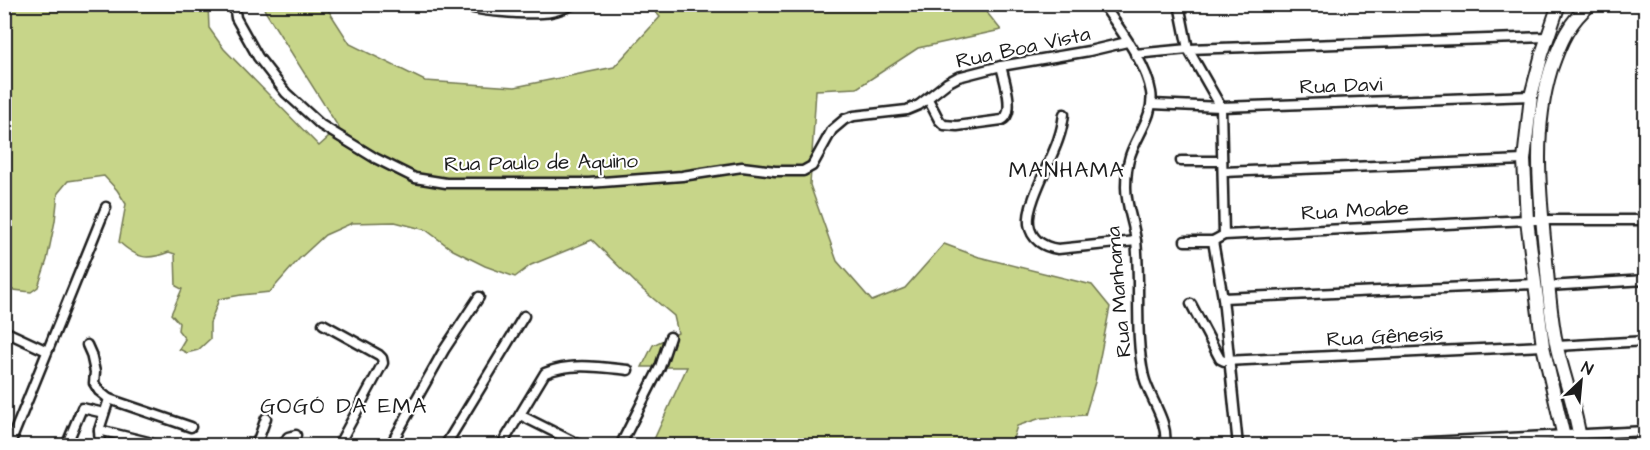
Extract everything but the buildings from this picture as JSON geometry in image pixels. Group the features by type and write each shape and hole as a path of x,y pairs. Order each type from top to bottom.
{"main road":[{"path":"1559,4 1531,96 1524,160 1527,220 1543,346 1565,440"},
{"path":"1580,440 1557,346 1548,286 1538,158 1540,113 1557,51 1568,28 1592,4"},
{"path":"1553,19 1559,26 1568,28"}],"street":[{"name":"Rua Paulo de Aquino","path":"234,4 236,18 243,32 258,57 286,93 321,125 375,159 415,178 446,183 589,183 682,176 742,167 803,171 812,166 832,130"},
{"path":"462,4 473,10 509,8 543,13 574,4"},
{"path":"1103,4 1148,81 1152,104"},
{"path":"1179,4 1188,49 1221,107 1224,235"},
{"path":"1134,54 1188,49 1548,37"},
{"name":"Rua Boa Vista","path":"832,130 845,119 854,116 907,110 919,105 958,77 1001,66 1127,42"},
{"path":"928,99 944,125 957,126 1007,118 1009,102 1001,66"},
{"name":"Rua Davi","path":"1152,104 1221,107 1531,96"},
{"name":"Rua Manhama","path":"1152,104 1130,158 1127,200 1136,241 1140,354 1144,379 1165,427 1165,446"},
{"path":"1065,114 1059,137 1030,210 1029,224 1032,234 1046,247 1058,249 1136,241"},
{"path":"1181,161 1222,160"},
{"path":"1223,172 1524,160"},
{"path":"9,446 106,207"},
{"name":"Rua Moabe","path":"1185,242 1213,241 1224,235 1527,220 1646,220"},
{"path":"1213,241 1223,298 1238,446"},
{"path":"1548,286 1646,280"},
{"path":"1223,298 1535,284"},
{"path":"390,446 444,350 479,297"},
{"path":"1191,304 1220,359 1230,361"},
{"path":"445,446 524,316"},
{"path":"323,324 379,355 383,363 338,446"},
{"path":"4,331 47,351"},
{"path":"620,446 660,367 670,338"},
{"path":"1557,346 1646,341"},
{"path":"87,345 95,372 94,383 99,391 109,399 191,428"},
{"name":"Rua Gênesis","path":"1230,361 1543,346"},
{"path":"501,446 545,373 569,366 628,370"},
{"path":"100,446 99,430 109,399"},
{"path":"66,446 82,408 104,413"},
{"path":"520,415 567,442 582,446"},
{"path":"256,446 266,418"},
{"path":"99,430 148,442 155,446"},
{"path":"1352,446 1580,440 1646,431"},
{"path":"283,446 288,437 296,435"}],"green space":[{"path":"980,4 1001,30 918,48 857,88 816,90 810,185 837,261 872,301 905,288 944,244 979,257 1092,285 1110,307 1095,382 1085,415 1041,418 1017,426 1011,445 651,446 687,367 642,367 653,345 678,333 674,316 643,290 592,240 531,265 515,277 485,266 453,250 426,230 395,222 352,223 325,235 299,259 270,292 219,299 210,323 210,339 198,350 187,353 179,349 185,339 178,330 179,323 171,314 182,289 176,286 175,254 169,252 148,257 137,255 119,242 126,204 104,176 68,181 58,193 47,260 38,287 31,292 5,289 5,5 208,5 209,28 224,49 319,146 339,128 263,5 325,5 350,44 425,81 515,87 614,67 660,17 649,5"}],"district":[{"name":"MANHAMA","path":"1067,169"},
{"name":"GOGÓ DA EMA","path":"344,405"}]}
